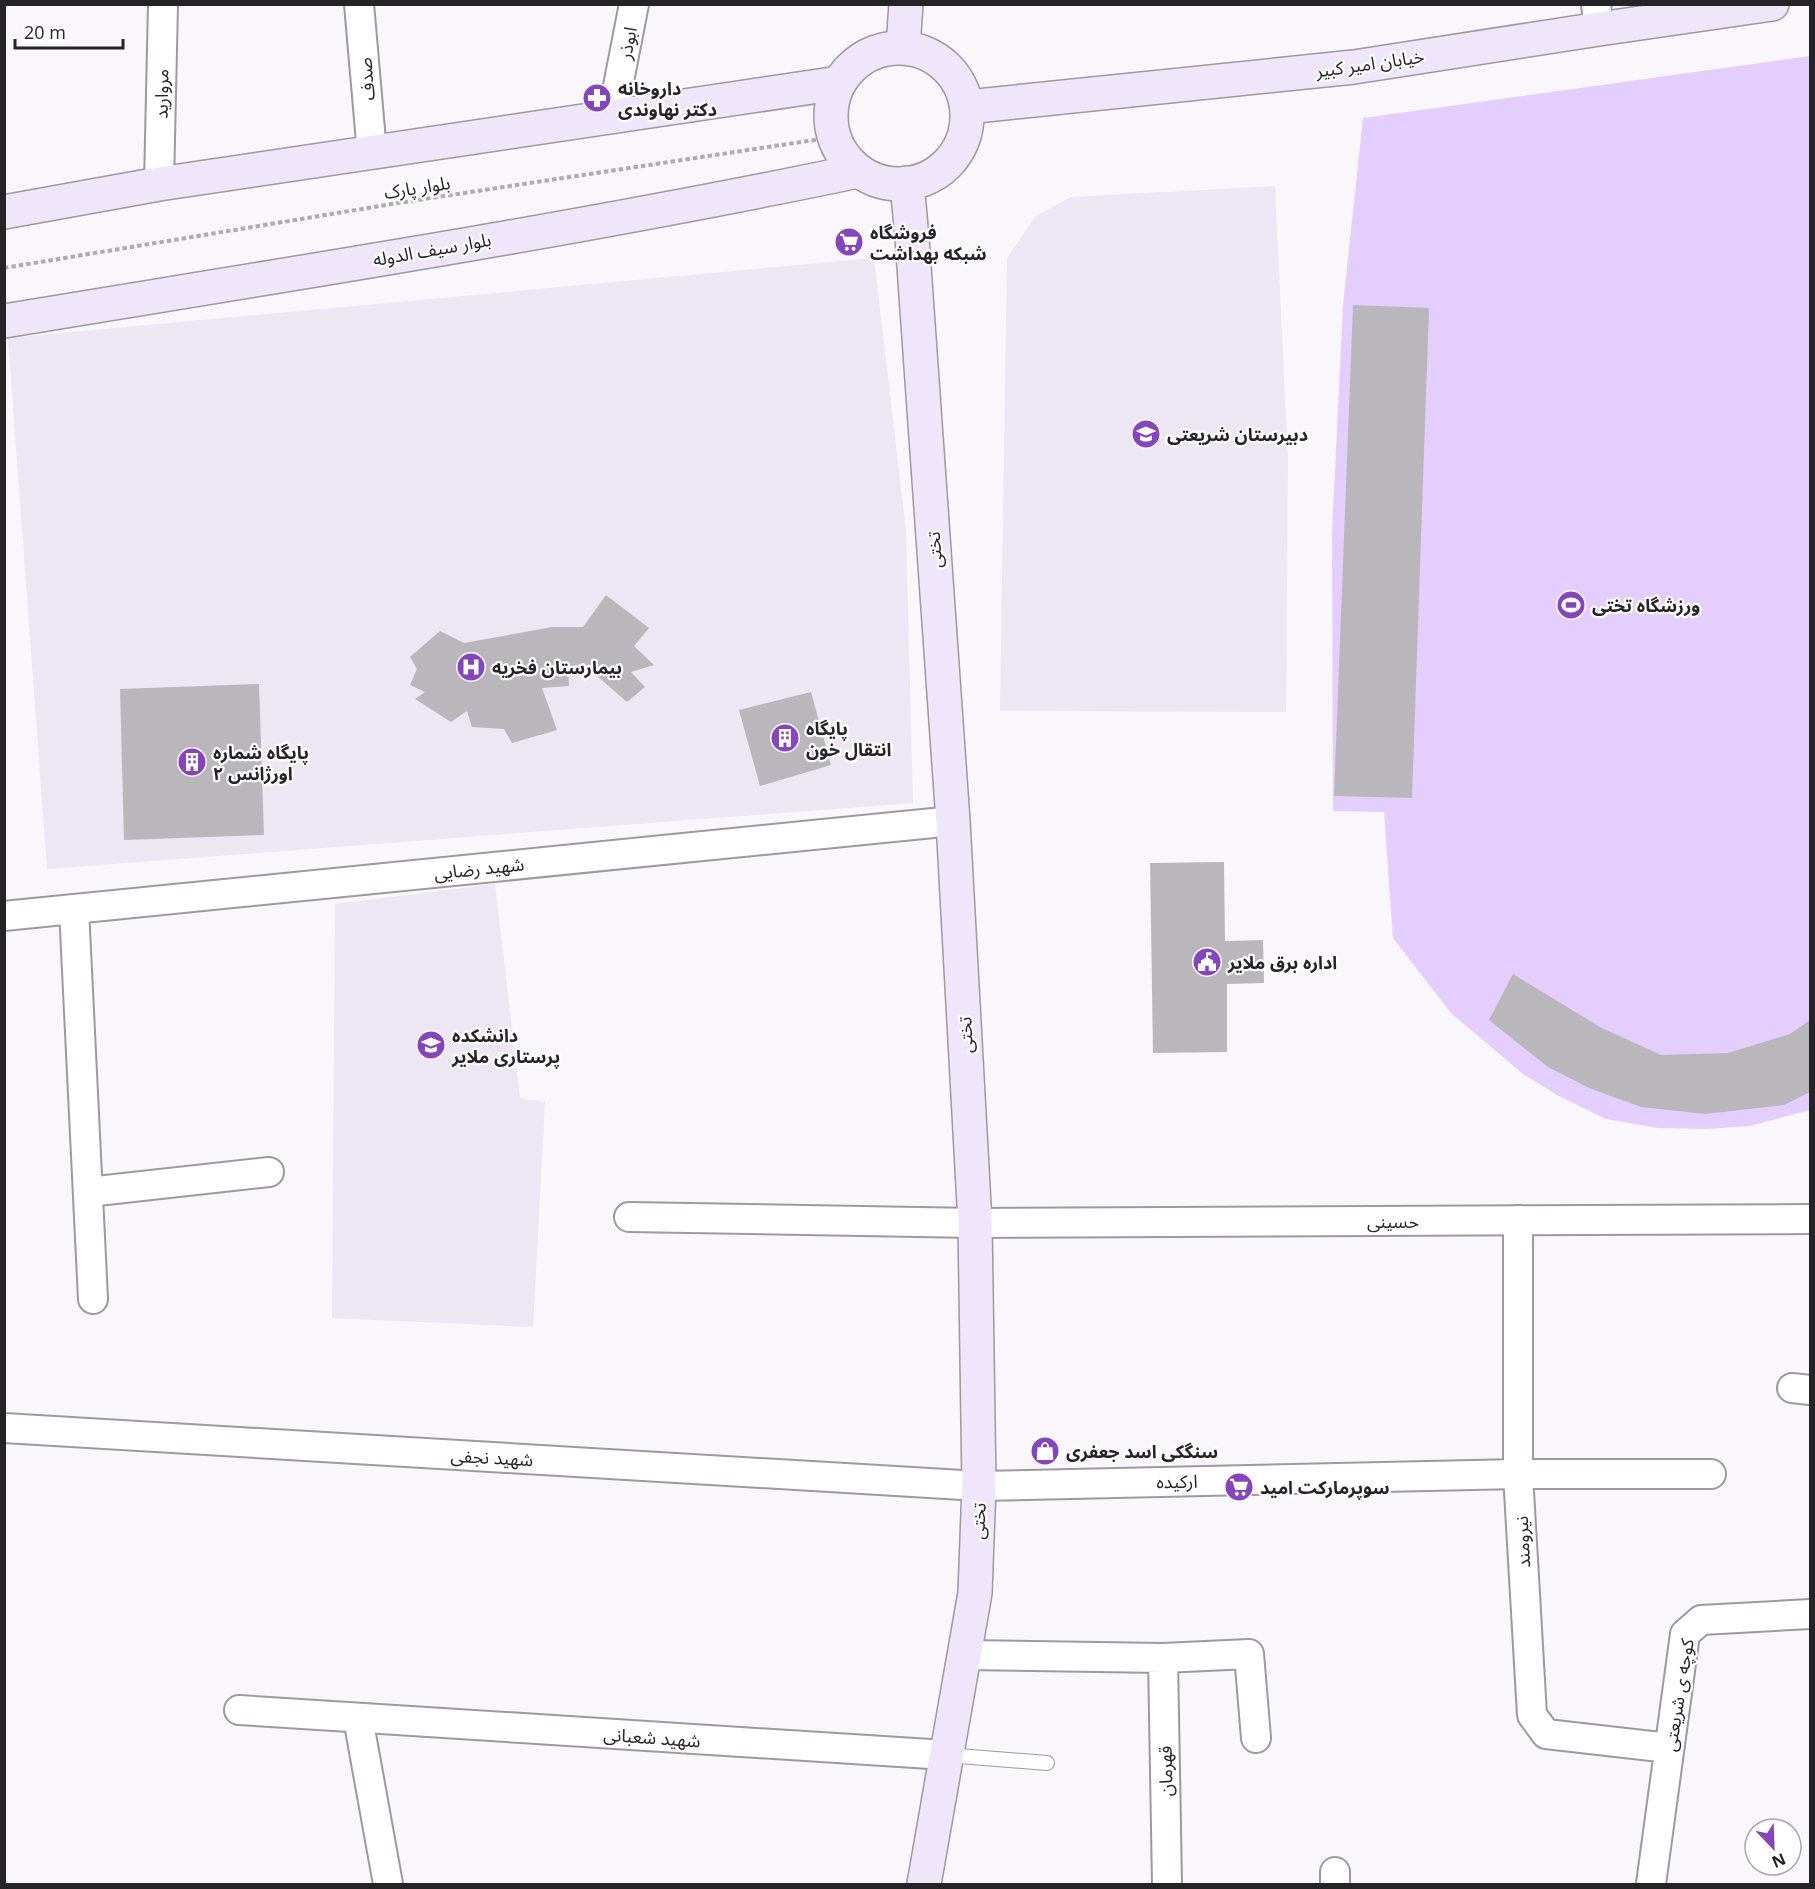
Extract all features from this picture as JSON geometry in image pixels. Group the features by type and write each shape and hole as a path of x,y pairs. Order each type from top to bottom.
{"main road":[{"path":"903,47 906,4"},
{"name":"خیابان امیر کبیر","path":"967,107 1354,67 1598,17 1772,4"},
{"path":"903,47 926,53 946,66 960,85 967,107 966,131 956,152 941,170 920,181 898,184 878,181 858,171 843,156 834,137 830,116 839,83 858,61 880,50 903,47"},
{"path":"4,212 159,184 839,83"},
{"name":"بلوار سیف الدوله","path":"4,321 297,273 746,194 858,171"},
{"name":"تختی","path":"907,183 953,821 975,1223 979,1486 975,1593 924,1884"}],"street":[{"name":"مروارید","path":"159,184 163,4"},
{"name":"صدف","path":"359,4 372,153"},
{"name":"ابوذر","path":"612,117 634,4"},
{"name":"شهید رضایی","path":"4,916 953,821"},
{"path":"74,909 93,1299"},
{"path":"88,1192 269,1172"},
{"name":"حسینی","path":"629,1218 975,1223 1810,1219"},
{"name":"نیرومند","path":"1518,1220 1518,1474 1532,1715 1546,1734 1669,1748"},
{"name":"شهید نجفی","path":"4,1428 979,1486"},
{"name":"ارکیده","path":"979,1486 1518,1474 1711,1474"},
{"name":"کوچه ی شریعتی","path":"1651,1884 1685,1634 1701,1620 1810,1614"},
{"path":"965,1655 1163,1658 1249,1654 1256,1738"},
{"name":"قهرمان","path":"1163,1658 1167,1884"},
{"name":"شهید شعبانی","path":"239,1710 946,1755"},
{"path":"358,1718 388,1884"}],"lane":[{"path":"946,1755 1047,1763"}],"path":[{"name":"بلوار پارک","path":"4,268 387,205 834,137"}],"shaded area":[{"name":"ورزشگاه تختی","path":"1810,56 1810,1110 1750,1126 1707,1129 1658,1128 1606,1119 1557,1095 1523,1074 1451,1013 1393,938 1384,812 1333,811 1332,534 1343,305 1363,118"},
{"name":"دبیرستان شریعتی","path":"1275,186 1288,459 1286,712 1000,711 1007,258 1036,216 1071,197"},
{"name":"بیمارستان فخریه","path":"874,258 906,531 913,803 47,869 8,338"},
{"path":"495,884 520,1098 545,1102 533,1327 332,1318 335,904"}],"building":[{"path":"1353,305 1429,308 1412,798 1334,796"},
{"path":"606,595 649,628 634,646 654,665 631,672 645,687 627,702 597,676 592,665 568,666 569,686 542,688 557,730 512,743 504,729 472,727 467,711 451,722 415,699 425,692 410,685 417,669 410,657 440,631 464,643 552,627 583,627"},
{"name":"پایگاه شماره ۲ اورژانس","path":"259,684 264,835 124,840 120,689"},
{"name":"پایگاه انتقال خون","path":"811,692 831,765 760,786 739,710"},
{"name":"اداره برق ملایر","path":"1224,862 1225,941 1263,940 1264,983 1227,984 1227,1052 1153,1053 1150,863"},
{"path":"1513,974 1600,1027 1661,1055 1728,1053 1790,1034 1810,1020 1810,1092 1784,1105 1705,1114 1641,1107 1589,1088 1548,1067 1489,1020"}],"place":[{"name":"داروخانه دکتر نهاوندی","path":"597,98"},
{"name":"فروشگاه شبکه بهداشت","path":"849,242"},
{"name":"دبیرستان شریعتی","path":"1146,434"},
{"name":"ورزشگاه تختی","path":"1571,605"},
{"name":"بیمارستان فخریه","path":"471,667"},
{"name":"پایگاه انتقال خون","path":"785,738"},
{"name":"پایگاه شماره ۲ اورژانس","path":"192,762"},
{"name":"اداره برق ملایر","path":"1207,962"},
{"name":"دانشکده پرستاری ملایر","path":"431,1045"},
{"name":"سنگکی اسد جعفری","path":"1045,1451"},
{"name":"سوپرمارکت امید","path":"1239,1487"}]}
